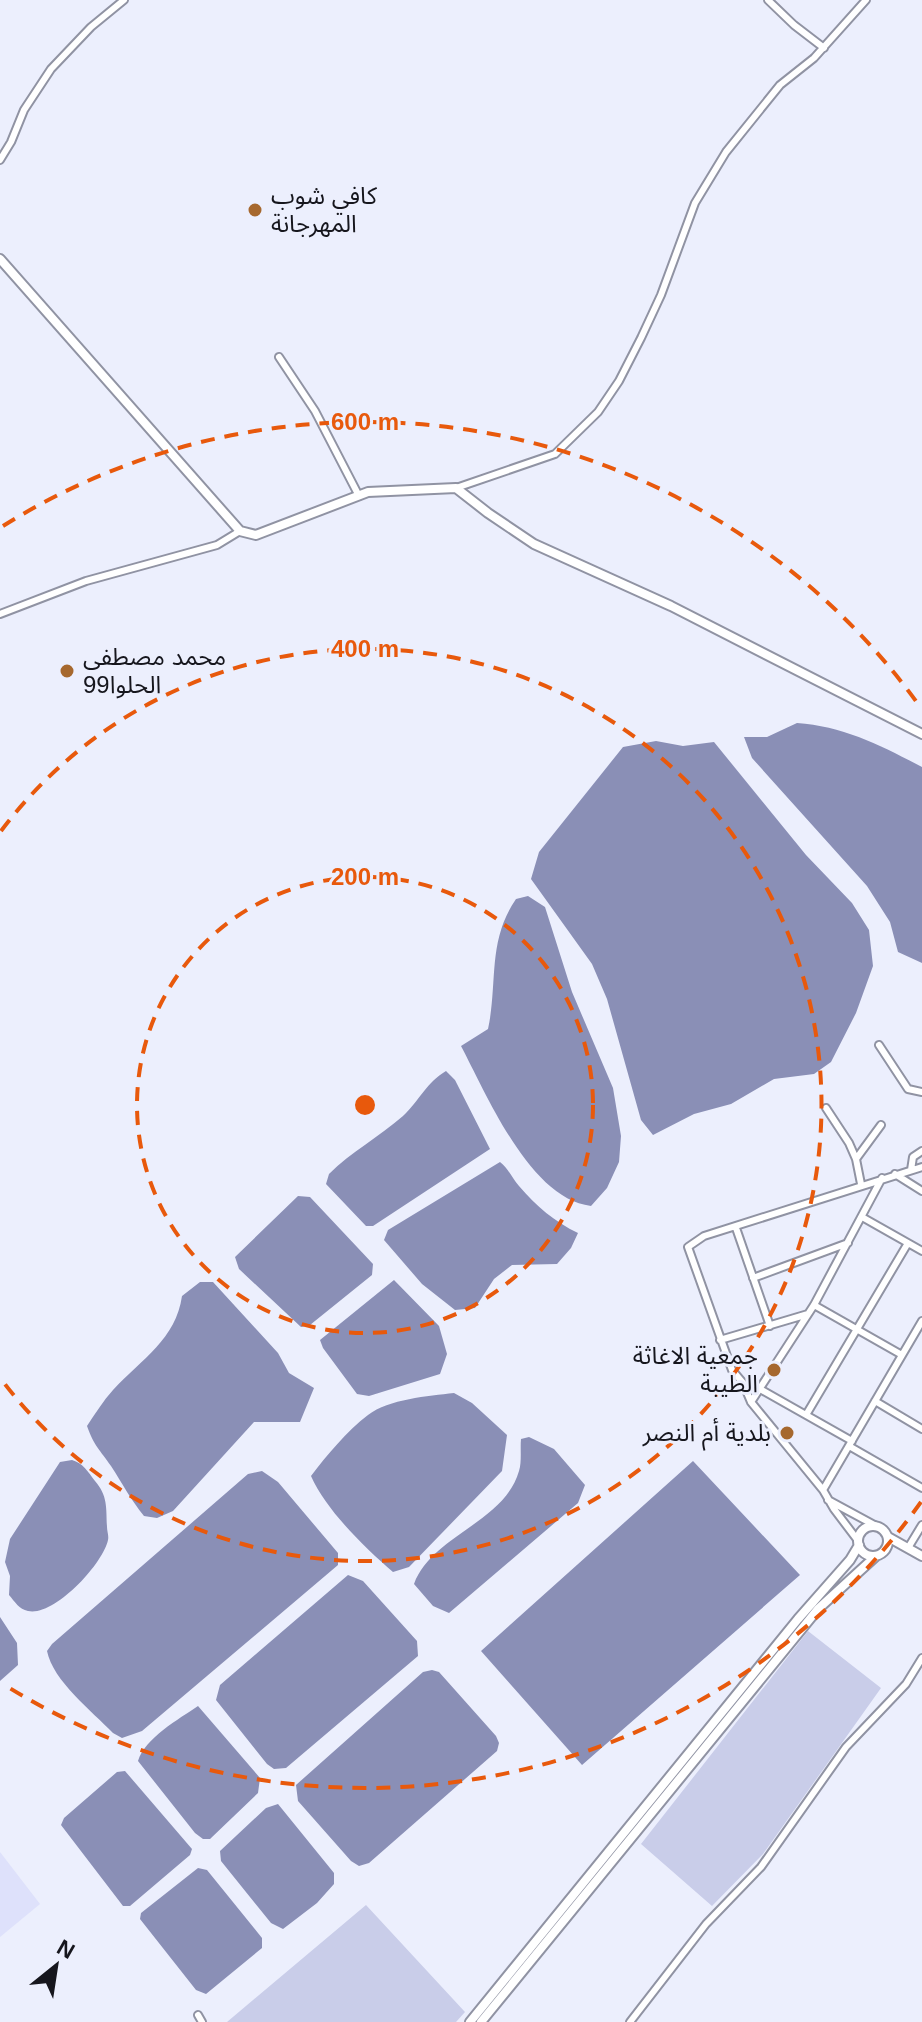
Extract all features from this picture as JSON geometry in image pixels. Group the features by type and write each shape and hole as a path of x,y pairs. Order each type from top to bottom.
{"street":[{"path":"0,160 24,110 51,69 91,27 124,0"},
{"path":"768,0 824,48"},
{"path":"0,259 240,531 256,535 368,492 456,488 555,454 598,412 619,381 641,338 661,295 695,203 710,176 763,104 780,85 824,48 866,0"},
{"path":"279,357 315,411 359,496"},
{"path":"456,488 534,544 671,606 922,734"},
{"path":"0,614 86,581 217,545 240,531"},
{"path":"879,1045 908,1089 922,1092"},
{"path":"826,1108 849,1143 861,1184"},
{"path":"856,1159 881,1125"},
{"path":"911,1170 913,1157 922,1151"},
{"path":"876,1556 867,1554 823,1490 751,1402 743,1383 732,1370 688,1247 704,1236 736,1228 882,1177 922,1167"},
{"path":"895,1174 922,1191"},
{"path":"751,1402 814,1305 882,1177"},
{"path":"862,1217 922,1251"},
{"path":"736,1228 770,1326"},
{"path":"753,1278 848,1243"},
{"path":"806,1415 908,1243"},
{"path":"814,1305 902,1355"},
{"path":"720,1340 808,1314"},
{"path":"823,1490 922,1321"},
{"path":"760,1389 922,1488"},
{"path":"875,1401 921,1427"},
{"path":"828,1500 884,1530 888,1537 922,1556"},
{"path":"908,1548 922,1525"},
{"path":"470,2022 798,1619 850,1560 864,1529 876,1526"},
{"path":"481,2022 818,1609 885,1551 888,1537"},
{"path":"630,2022 706,1924 761,1867 846,1747 899,1692 922,1658"}],"shaded area":[{"path":"797,723 846,733 922,767 922,963 898,952 890,922 867,886 752,758 744,737 767,737"},
{"path":"656,741 683,746 714,742 806,855 852,903 869,930 873,966 856,1013 831,1062 814,1074 774,1079 731,1104 694,1114 653,1135 641,1120 607,999 592,964 531,879 539,852 623,747"},
{"path":"528,896 545,907 572,992 613,1088 621,1136 619,1162 607,1188 591,1206 569,1199 549,1185 530,1165 497,1116 461,1046 488,1029 501,931 516,899"},
{"path":"446,1071 455,1080 490,1149 373,1226 366,1226 326,1184 329,1174 403,1116"},
{"path":"500,1162 539,1207 578,1233 571,1248 557,1264 512,1265 494,1279 475,1308 455,1310 422,1284 384,1240 388,1230"},
{"path":"298,1196 310,1197 373,1264 372,1275 310,1325 301,1327 239,1269 235,1257"},
{"path":"394,1280 439,1326 447,1354 440,1374 369,1396 357,1394 320,1340"},
{"path":"200,1282 213,1282 278,1353 289,1373 314,1388 300,1422 254,1422 173,1511 157,1518 144,1516 87,1426 113,1390 165,1336 179,1311 182,1296"},
{"path":"454,1393 472,1403 507,1435 502,1471 409,1567 393,1572 336,1515 311,1476 345,1436 368,1415 387,1405 409,1399"},
{"path":"529,1437 554,1449 585,1485 578,1503 449,1613 433,1606 414,1584 423,1567 451,1540 499,1504 511,1489 519,1471 521,1439"},
{"path":"72,1460 85,1468 102,1492 108,1540 97,1562 76,1587 51,1606 28,1611 9,1595 10,1576 5,1562 10,1539 60,1462"},
{"path":"693,1461 800,1575 582,1765 481,1651"},
{"path":"262,1471 278,1482 338,1553 338,1565 142,1731 122,1738 113,1733 65,1684 47,1651 248,1474"},
{"path":"348,1575 363,1581 417,1641 418,1656 286,1768 274,1769 216,1700 220,1685"},
{"path":"0,1617 17,1643 18,1665 0,1681"},
{"path":"808,1631 881,1688 763,1854 712,1906 641,1844"},
{"path":"423,1672 439,1672 496,1736 499,1743 497,1751 369,1863 359,1866 351,1861 298,1801 296,1785"},
{"path":"198,1706 260,1778 258,1793 210,1839 203,1839 195,1833 138,1761 155,1737"},
{"path":"125,1771 192,1849 190,1855 130,1906 123,1906 61,1825 64,1818 117,1772"},
{"path":"278,1804 334,1873 334,1884 317,1903 283,1929 271,1923 221,1861 220,1851 266,1808"},
{"path":"0,1852 40,1904 0,1937"},
{"path":"198,1868 207,1870 262,1938 262,1948 206,1994 196,1990 140,1919 141,1913"},
{"path":"366,1905 465,2012 456,2022 227,2022"}],"place":[{"name":"كافي شوب المهرجانة","path":"255,210"},
{"name":"محمد مصطفى الحلوا99","path":"67,671"},
{"name":"جمعية الاغاثة الطيبة","path":"774,1370"},
{"name":"بلدية أم النصر","path":"787,1433"}]}
